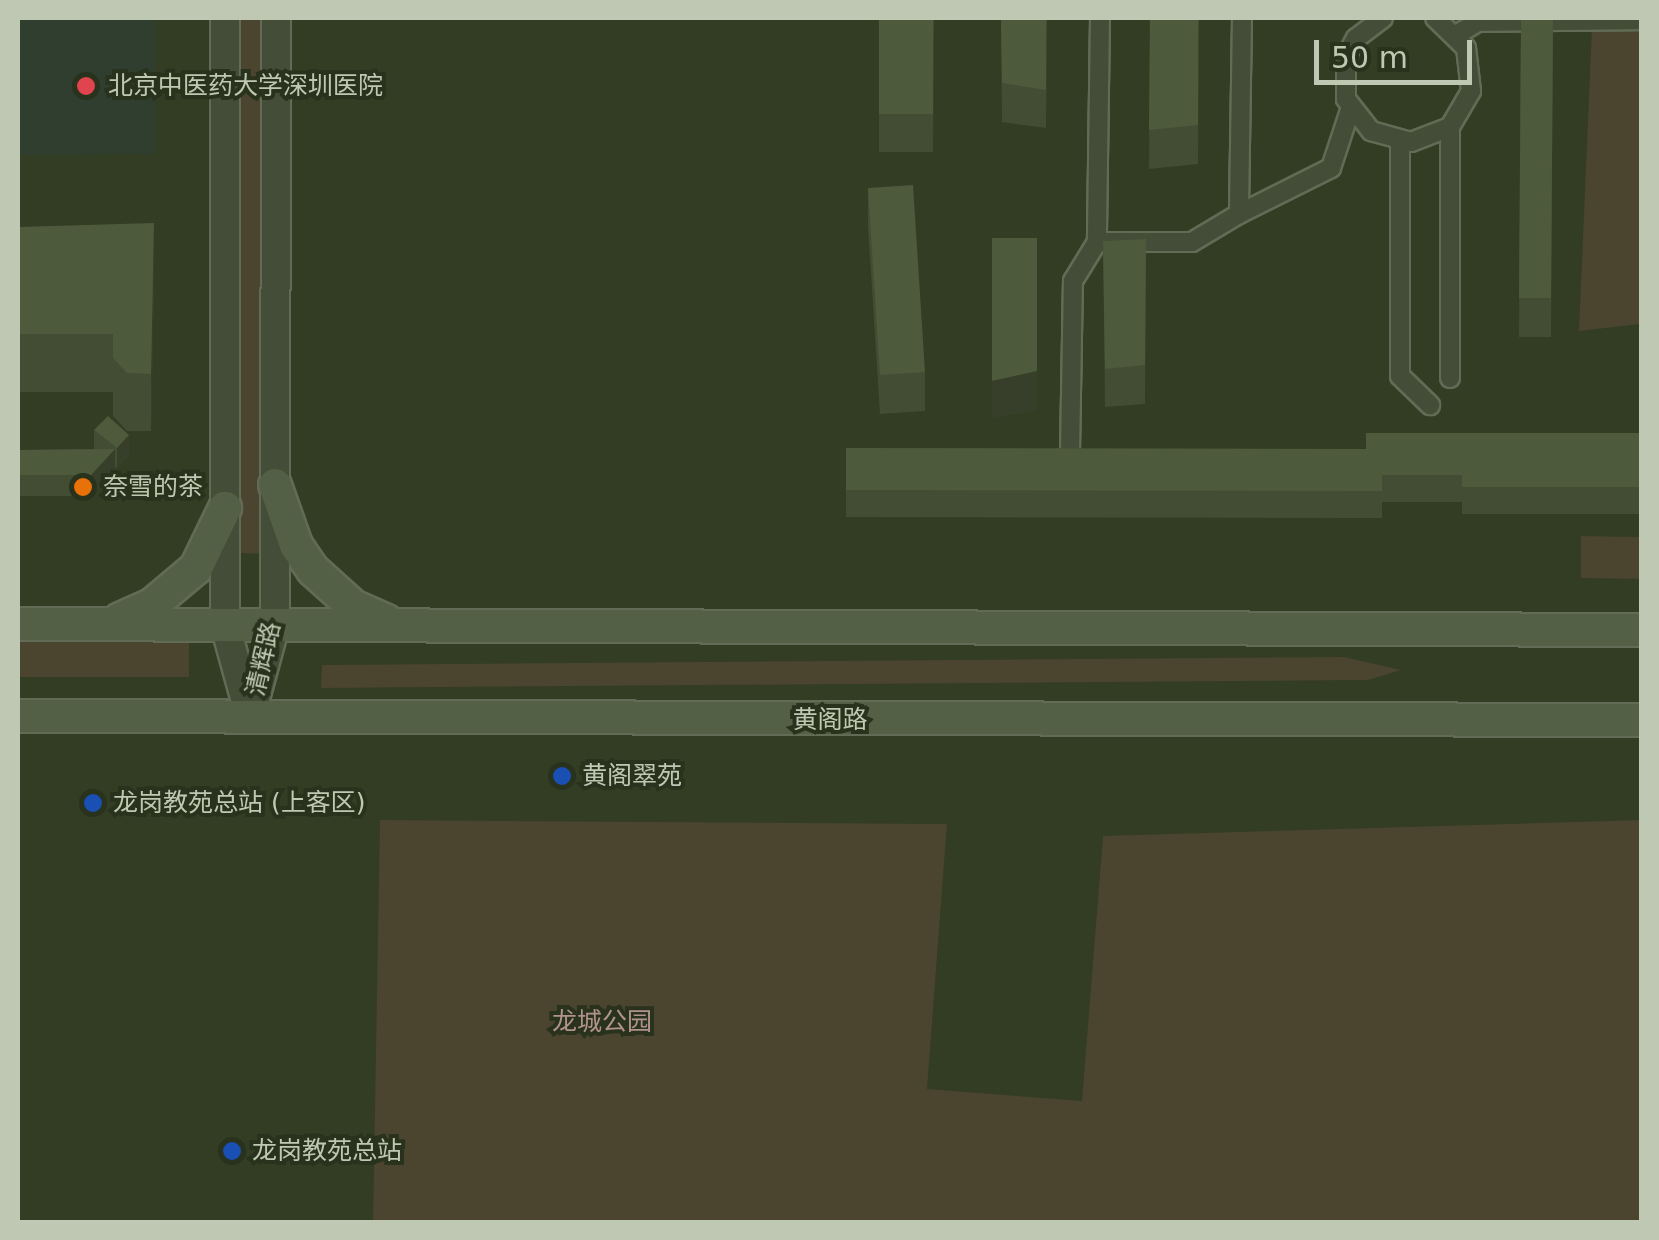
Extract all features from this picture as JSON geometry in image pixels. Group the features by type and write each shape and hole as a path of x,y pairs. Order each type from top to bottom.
{"main road":[{"path":"275,485 296,545 313,570 353,606 400,625"},
{"path":"96,624 139,611 175,589 214,540 225,508"},
{"path":"18,624 1642,630"},
{"name":"黄阁路","path":"18,716 1642,720"}],"street":[{"name":"清辉路","path":"225,18 225,625 250,717"},
{"name":"清辉路","path":"250,717 275,625 276,18"},
{"path":"1070,451 1072,281 1097,242 1100,18"},
{"path":"1239,214 1242,18"},
{"path":"1383,18 1356,38 1346,57 1342,78 1351,107 1372,131 1400,141 1432,137 1450,127"},
{"path":"1435,18 1456,36 1472,69 1471,91 1450,127 1450,378"},
{"path":"1456,36 1478,22 1642,20"},
{"path":"1097,242 1192,242 1330,168 1351,107"},
{"path":"1400,141 1400,376 1430,405"}],"shaded area":[{"name":"北京中医药大学深圳医院","path":"18,18 155,18 155,154 18,155"}],"green space":[{"path":"238,18 265,18 265,554 241,553"},
{"path":"1641,18 1640,324 1579,331 1592,26"},
{"path":"1581,536 1641,537 1641,579 1581,578"},
{"path":"189,635 189,677 18,677 18,636"},
{"path":"1344,657 1401,670 1368,680 321,688 322,665"},
{"name":"龙城公园","path":"380,820 947,824 927,1089 1082,1101 1103,836 1641,820 1641,1222 373,1222"}],"building":[{"path":"879,18 933,18 933,114 879,114"},
{"path":"1001,18 1046,18 1046,90 1002,83"},
{"path":"1150,18 1198,18 1198,125 1149,130"},
{"path":"1521,18 1553,18 1551,298 1519,298"},
{"path":"913,185 925,372 880,375 868,188"},
{"path":"154,223 151,374 127,373 113,358 113,334 18,334 18,227"},
{"path":"992,238 1037,238 1037,371 992,381"},
{"path":"1146,239 1145,365 1105,369 1103,241"},
{"path":"108,416 129,435 117,448 94,430"},
{"path":"1366,433 1641,433 1641,487 1462,487 1462,475 1382,475 1382,491 846,490 846,448 1366,449"},
{"path":"115,449 91,475 18,475 18,450"}],"place":[{"name":"北京中医药大学深圳医院","path":"86,86"},
{"name":"奈雪的茶","path":"83,487"},
{"name":"黄阁翠苑","path":"562,776"},
{"name":"龙岗教苑总站 (上客区)","path":"93,803"},
{"name":"龙岗教苑总站","path":"232,1151"}]}
